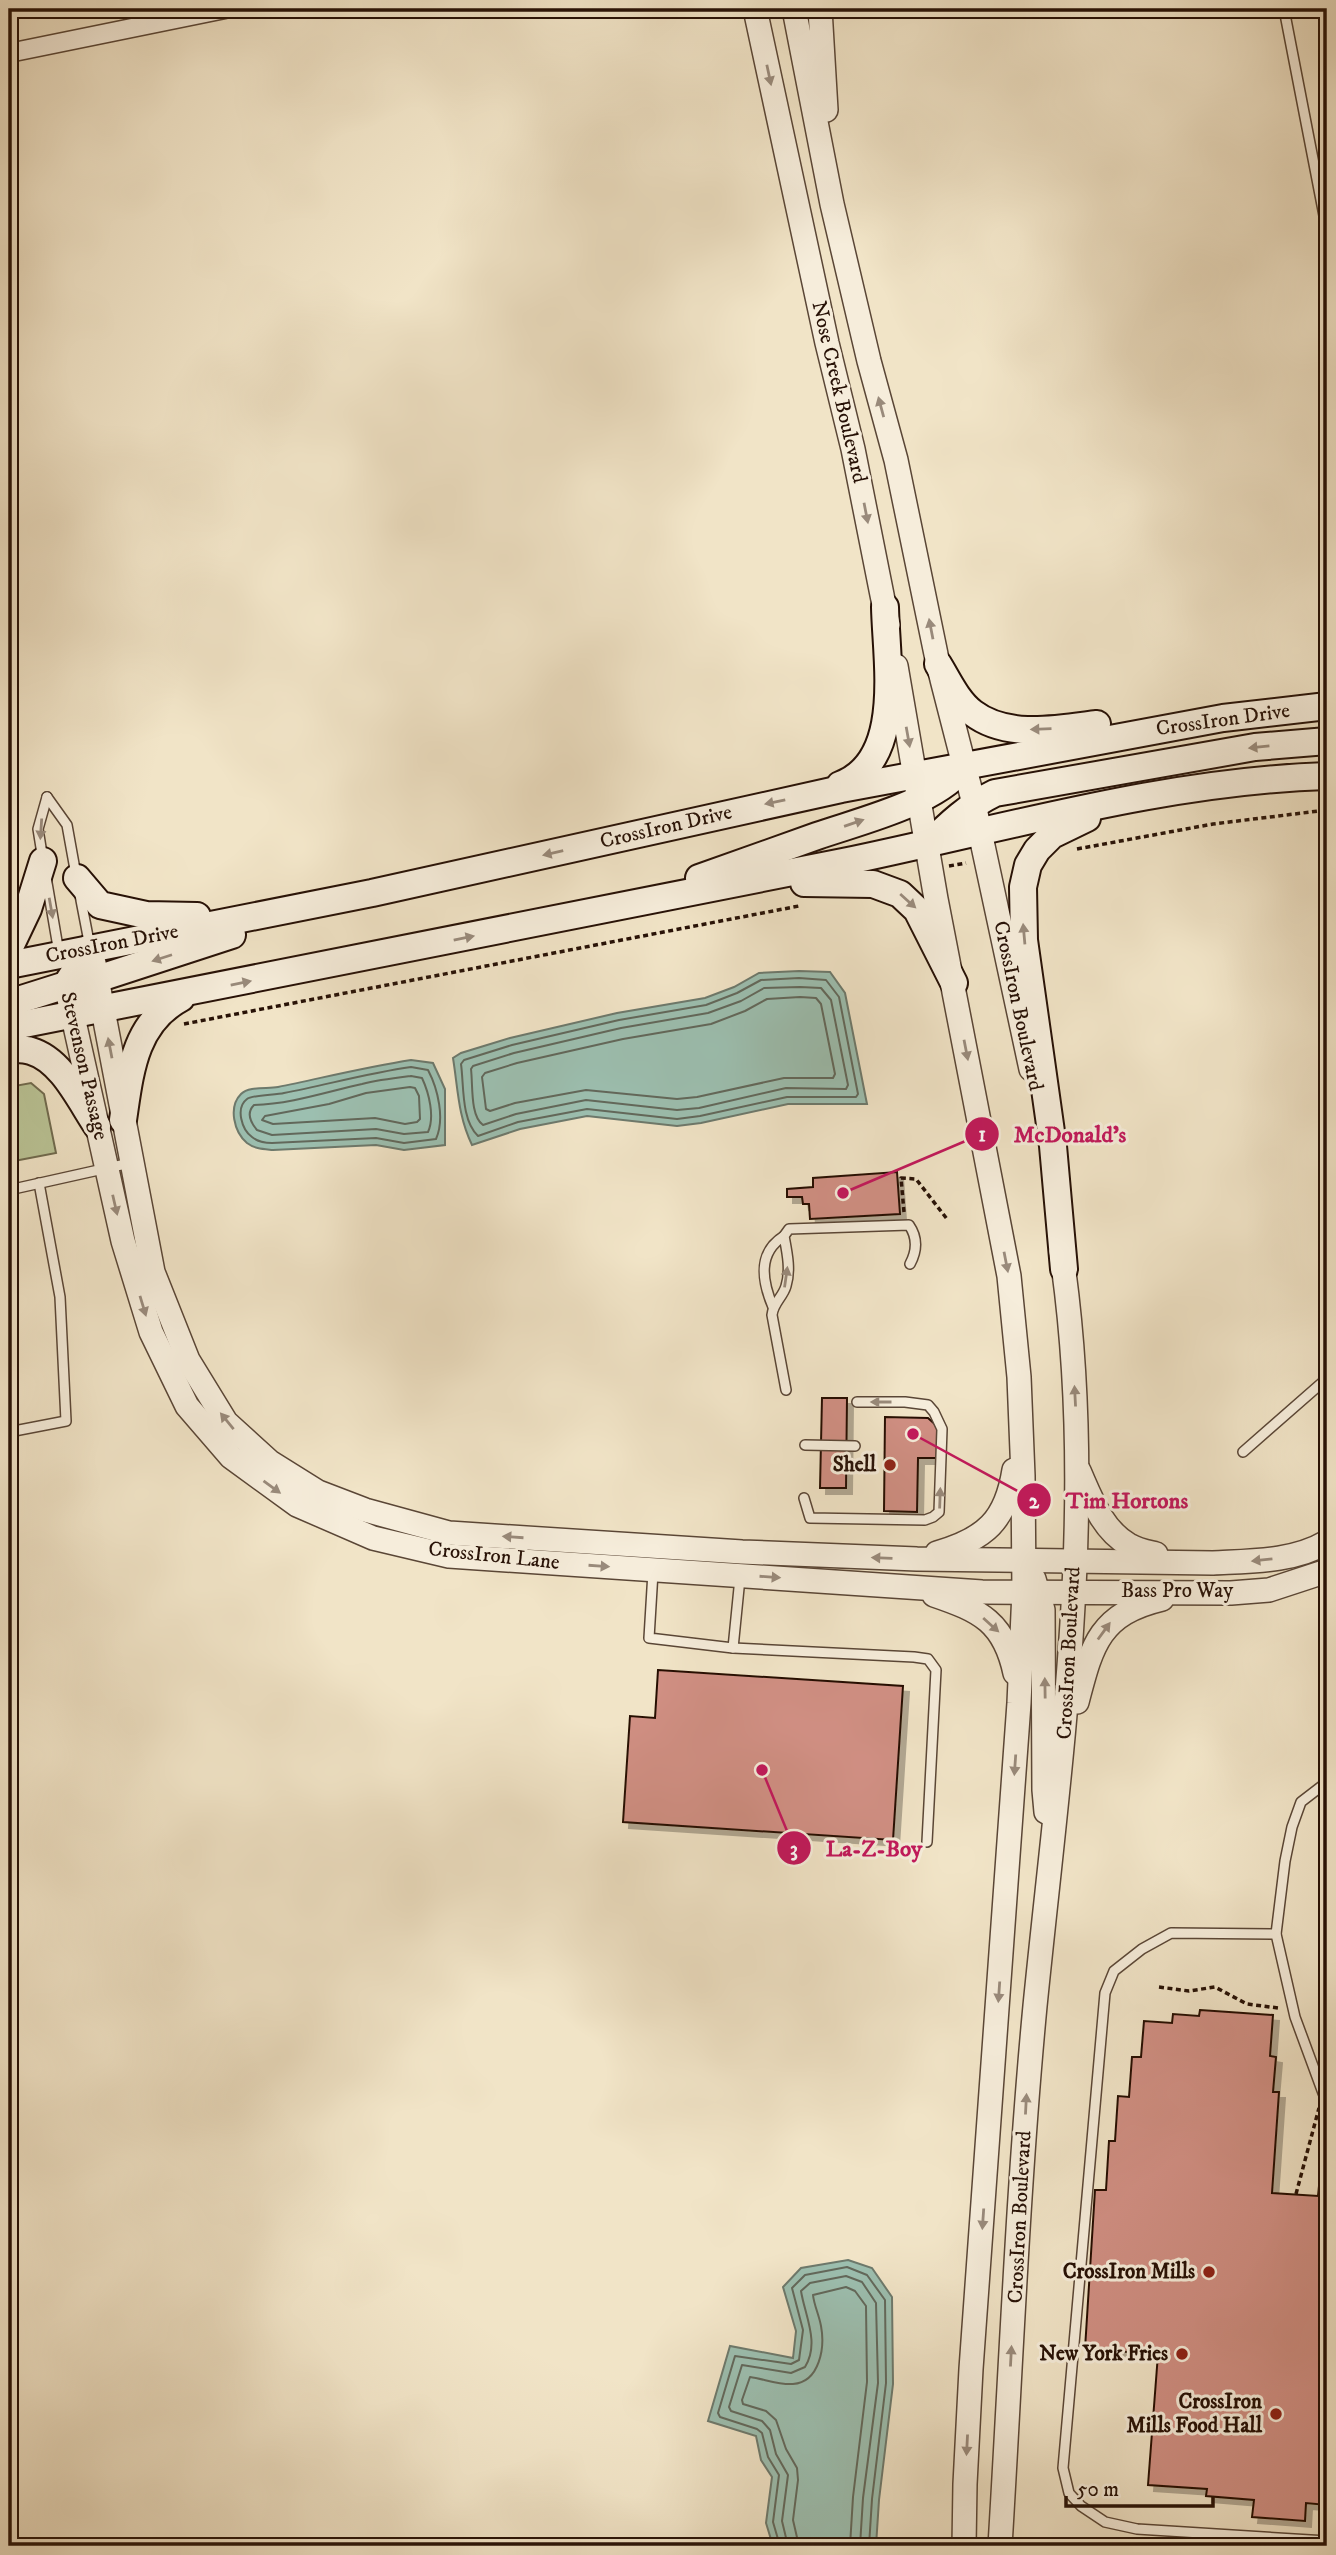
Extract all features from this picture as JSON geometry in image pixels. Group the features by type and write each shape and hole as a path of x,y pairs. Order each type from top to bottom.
{"main road":[{"path":"816,794 861,774 878,750 885,731 887,708 885,607"},
{"path":"938,664 954,691 974,714 1017,729 1066,728 1327,693"},
{"name":"CrossIron Drive","path":"965,766 1223,718 1327,706"},
{"path":"930,857 956,817 995,793 1255,747 1327,741"},
{"path":"581,915 677,886 917,788 953,780 965,766"},
{"path":"9,1027 698,891 930,857 981,833 1142,797 1279,778 1327,776"},
{"name":"CrossIron Drive","path":"9,965 344,899 816,794 917,788"},
{"path":"1064,1269 1054,1146 1024,940 1023,887 1032,856 1052,835 1142,797"},
{"path":"9,948 28,909 43,861"},
{"path":"77,878 100,905 123,911 146,915 255,916"},
{"path":"698,891 834,881 888,888 900,894 917,910 954,983"},
{"path":"72,1015 76,1001 85,988 97,979 344,899"},
{"path":"9,1003 66,985 90,948"},
{"path":"123,1120 131,1065 142,1035 154,1018 170,1004 193,992"},
{"path":"9,1048 31,1051 52,1064 64,1076 97,1126"}],"street":[{"path":"9,53 225,9"},
{"name":"Nose Creek Boulevard","path":"755,9 827,343 853,449 885,607 917,788"},
{"name":"Nose Creek Boulevard","path":"793,9 832,204 869,361 899,472 938,664 965,766"},
{"path":"820,9 832,204"},
{"name":"CrossIron Boulevard","path":"965,766 1042,1120 1064,1269 1073,1357 1076,1465 1072,1635 1062,1765 1050,1854 1028,2080 1000,2546"},
{"path":"917,788 1009,1276 1019,1377 1024,1561 1044,1629 1044,1790 1050,1854"},
{"name":"Stevenson Passage","path":"90,948 132,1163 134,1238"},
{"name":"Stevenson Passage","path":"59,954 107,1168 134,1238"},
{"name":"CrossIron Lane","path":"134,1238 153,1272 188,1360 226,1422 270,1462 318,1492 365,1510 449,1533 654,1558 741,1563 908,1586 1032,1591"},
{"path":"918,1559 958,1547 978,1537 992,1524 1005,1507 1009,1494 1021,1429"},
{"path":"1076,1465 1099,1515 1112,1532 1130,1546 1186,1563"},
{"name":"Bass Pro Way","path":"1024,1561 1186,1563 1262,1560 1292,1555 1317,1548 1327,1542"},
{"name":"CrossIron Lane","path":"741,1563 918,1559 1024,1561"},
{"name":"Bass Pro Way","path":"1032,1591 1231,1593 1269,1590 1327,1572"},
{"path":"908,1586 978,1614 996,1628 1005,1640 1012,1658 1019,1697"},
{"name":"CrossIron Boulevard","path":"964,2546 971,2369 1019,1697 1032,1591"},
{"path":"1062,1765 1082,1682 1093,1648 1102,1633 1121,1613 1135,1606 1188,1592"}],"lane":[{"path":"1284,9 1327,231"},
{"name":"Stevenson Passage","path":"59,954 38,829 47,797 66,825 90,948"},
{"path":"9,1189 132,1163"},
{"path":"9,1432 66,1421 60,1297 39,1183"},
{"path":"786,1390 773,1307 765,1282 766,1257 773,1242 784,1236 789,1229 905,1225 909,1226 916,1240 916,1250 910,1264"},
{"path":"773,1307 786,1285 788,1257 784,1236"},
{"path":"1244,1452 1324,1381 1327,1375"},
{"path":"804,1498 810,1518 925,1520 939,1512 942,1429 934,1412 928,1405 905,1402 857,1402"},
{"path":"806,1445 855,1446"},
{"path":"654,1558 649,1638 733,1648 928,1659 936,1670 927,1842"},
{"path":"733,1648 741,1563"},
{"path":"1325,2095 1295,2017 1276,1934 1284,1861 1292,1827 1301,1802 1327,1782"},
{"path":"1276,1934 1171,1933 1142,1949 1114,1971 1105,1993 1063,2468 1069,2493 1081,2507 1105,2522 1137,2529 1327,2541"}],"path":[{"path":"1074,850 1213,824 1327,810"},
{"path":"930,857 986,859"},
{"path":"178,1025 802,905"},
{"path":"905,1225 901,1178 916,1179 947,1219"},
{"path":"1159,1987 1189,1991 1215,1987 1247,2004 1278,2008"},
{"path":"1296,2194 1325,2095"}],"shaded area":[{"path":"31,1083 44,1094 56,1153 9,1162 9,1087"}],"water":[{"path":"830,972 845,993 867,1104 788,1104 677,1126 587,1116 520,1129 472,1145 461,1113 453,1058 461,1053 510,1038 617,1013 705,998 734,987 759,973"},
{"path":"411,1060 433,1063 445,1089 445,1145 404,1150 376,1145 273,1150 250,1145 242,1138 236,1126 235,1106 244,1091 278,1087"},
{"path":"848,2260 872,2268 892,2297 893,2384 876,2546 773,2546 766,2523 772,2477 761,2460 756,2436 708,2421 730,2346 793,2358 796,2331 783,2287 801,2268"}],"building":[{"path":"897,1172 900,1214 810,1219 809,1204 803,1204 802,1197 787,1197 787,1189 813,1187 813,1178"},
{"path":"822,1398 847,1398 846,1488 820,1488"},
{"path":"885,1417 928,1418 938,1427 937,1458 918,1458 917,1512 884,1511"},
{"path":"658,1670 903,1686 893,1840 623,1822 630,1716 655,1718"},
{"name":"CrossIron Mills","path":"1200,2010 1273,2015 1270,2056 1276,2057 1273,2092 1279,2092 1272,2193 1318,2196 1319,2186 1327,2179 1327,2505 1306,2503 1305,2521 1252,2517 1254,2500 1206,2496 1207,2489 1148,2485 1158,2354 1085,2349 1095,2190 1106,2190 1109,2141 1115,2141 1118,2096 1129,2097 1132,2057 1141,2057 1144,2021 1172,2023 1173,2014 1199,2016"}],"place":[{"name":"McDonald's","path":"843,1193"},
{"name":"Tim Hortons","path":"913,1434"},
{"name":"Shell","path":"890,1465"},
{"name":"La-Z-Boy","path":"762,1770"},
{"name":"CrossIron Mills","path":"1209,2272"},
{"name":"New York Fries","path":"1182,2354"},
{"name":"CrossIron Mills Food Hall","path":"1276,2414"}]}
